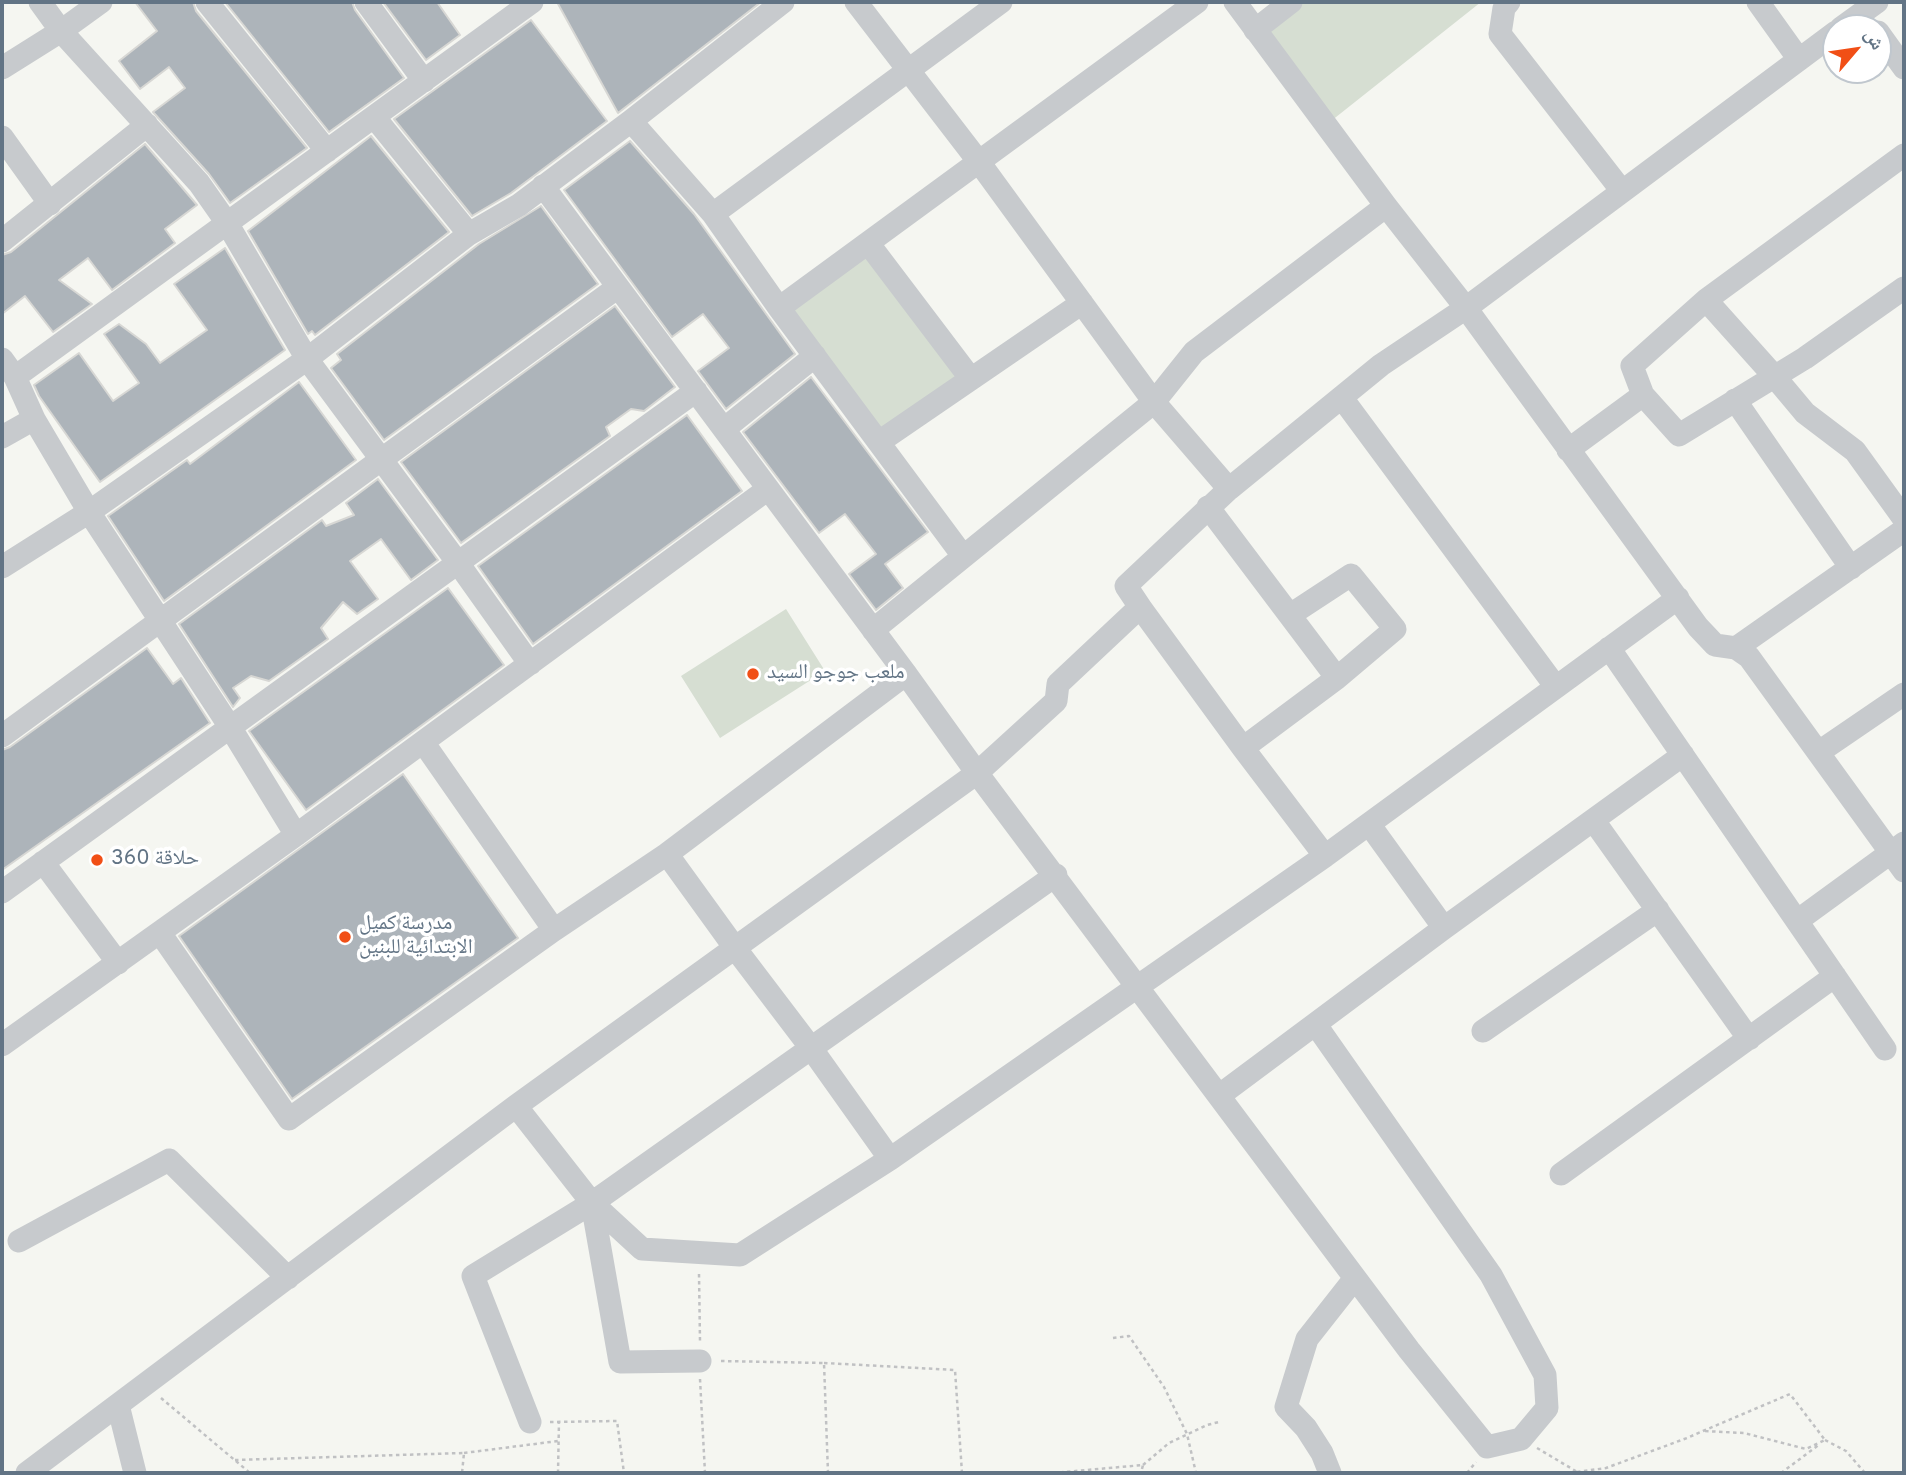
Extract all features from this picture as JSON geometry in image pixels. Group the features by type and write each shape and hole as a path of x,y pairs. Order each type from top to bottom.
{"street":[{"path":"40,2 61,31 199,183 228,223 307,359 530,664"},
{"path":"2,68 101,2"},
{"path":"207,2 327,151"},
{"path":"366,2 424,81"},
{"path":"296,835 230,727 89,512 34,419 8,368 228,223 532,2"},
{"path":"2,566 89,512 307,359 469,234 519,205 631,121 783,2"},
{"path":"856,2 909,68 1154,402 1229,489"},
{"path":"713,214 1001,2"},
{"path":"779,307 1197,2"},
{"path":"1235,2 1466,308 1698,627 1716,645 1736,648 1749,657 1900,856 1797,920"},
{"path":"1255,30 1291,2"},
{"path":"1509,2 1504,8 1500,34 1622,191"},
{"path":"1758,2 1798,58"},
{"path":"1325,856 1126,586 1208,507 1381,365 1466,308 1822,42"},
{"path":"1892,49 1904,68"},
{"path":"375,118 469,234"},
{"path":"631,121 713,214 963,556"},
{"path":"2,241 147,125"},
{"path":"2,137 50,204"},
{"path":"1903,292 1805,358 1679,435 1643,395 1632,366 1706,300 1904,155"},
{"path":"543,186 977,773 1056,875 1355,1278 1486,1447 1521,1438 1547,1408 1545,1375 1491,1275 1316,1025"},
{"path":"873,630 1154,402 1194,352 1387,206"},
{"path":"868,243 971,379"},
{"path":"2,736 618,287"},
{"path":"1706,300 1805,413 1855,451 1904,519"},
{"path":"879,442 1082,303"},
{"path":"724,429 815,356"},
{"path":"2,892 696,391"},
{"path":"1567,450 1643,395"},
{"path":"1342,398 1556,687"},
{"path":"1735,400 1851,568"},
{"path":"2,437 34,419"},
{"path":"2,1045 296,835 768,489"},
{"path":"1208,507 1337,678"},
{"path":"1736,648 1904,530"},
{"path":"1243,748 1337,678 1395,629 1351,575 1290,615"},
{"path":"516,1106 592,1203 642,1250 740,1255 890,1159 1325,856 1678,598"},
{"path":"27,1473 516,1106 977,773 1056,701 1058,684 1140,607"},
{"path":"1609,648 1885,1049"},
{"path":"160,933 289,1119 554,930 667,854 906,674"},
{"path":"1819,752 1904,694"},
{"path":"423,742 554,930"},
{"path":"1220,1096 1444,928 1684,755"},
{"path":"1594,821 1749,1039"},
{"path":"1369,824 1444,928"},
{"path":"667,854 890,1159"},
{"path":"43,862 118,963"},
{"path":"530,1422 473,1276 592,1203 1056,875"},
{"path":"1483,1031 1658,909"},
{"path":"1561,1174 1835,976"},
{"path":"19,1241 169,1160 288,1278"},
{"path":"592,1203 620,1362 700,1361"},
{"path":"1329,1473 1322,1453 1311,1436 1286,1407 1307,1339 1355,1278"},
{"path":"118,1405 135,1473"}],"path":[{"path":"1114,1338 1129,1336 1164,1387 1187,1434 1196,1473"},
{"path":"700,1361 824,1363 955,1370 962,1473"},
{"path":"824,1363 828,1473"},
{"path":"145,1385 250,1473"},
{"path":"1521,1438 1580,1473 1606,1468 1790,1394 1825,1440 1846,1451 1865,1473"},
{"path":"558,1473 558,1422 617,1421 624,1473"},
{"path":"1053,1473 1143,1465 1169,1443 1219,1422"},
{"path":"1703,1431 1744,1433 1806,1449 1825,1440"},
{"path":"1781,1473 1825,1440"},
{"path":"235,1460 464,1453 558,1441"},
{"path":"462,1473 464,1453"},
{"path":"1141,1473 1143,1465"}],"shaded area":[{"path":"1291,2 1481,2 1326,125 1255,30"},
{"path":"868,243 971,379 879,442 779,308"},
{"name":"ملعب جوجو السيد","path":"786,609 825,671 720,738 681,676"}],"building":[{"path":"135,2 193,2 196,11 307,148 230,203 209,174 153,112 185,88 169,67 140,89 119,61 157,31"},
{"path":"225,2 352,2 404,78 329,132"},
{"path":"383,2 437,2 460,35 426,60"},
{"path":"557,2 761,2 618,113"},
{"path":"531,20 607,121 511,193 472,216 394,119"},
{"path":"371,136 449,232 315,335 312,331 308,334 248,231"},
{"path":"630,141 694,214 795,354 726,409 698,371 729,348 703,314 672,337 564,190"},
{"path":"145,144 197,205 165,229 175,243 112,290 88,258 59,280 92,304 53,332 25,296 2,314 2,255 11,252"},
{"path":"541,206 598,284 384,440 331,368 341,360 337,354 479,244"},
{"path":"225,248 285,350 100,482 34,385 79,353 113,401 139,383 104,334 119,324 146,344 160,363 207,330 174,284"},
{"path":"615,306 675,387 644,411 631,409 606,427 610,436 461,543 401,462"},
{"path":"811,377 928,532 885,564 903,588 876,610 849,574 876,554 845,514 819,533 743,432"},
{"path":"299,382 356,460 164,601 108,516 187,460 190,464"},
{"path":"687,415 742,491 533,644 478,566"},
{"path":"378,479 438,560 411,580 381,539 350,561 378,599 357,614 343,602 321,628 328,639 269,681 251,676 233,688 240,698 233,707 179,624 322,520 326,526 354,515 346,503"},
{"path":"448,588 504,665 306,810 249,731"},
{"path":"147,648 173,684 181,678 210,723 2,870 2,750 10,747"},
{"name":"مدرسة كميل الابتدائية للبنين","path":"403,774 518,938 292,1099 179,936"}],"place":[{"name":"ملعب جوجو السيد","path":"753,674"},
{"name":"حلاقة 360","path":"97,860"},
{"name":"مدرسة كميل الابتدائية للبنين","path":"345,937"}]}
